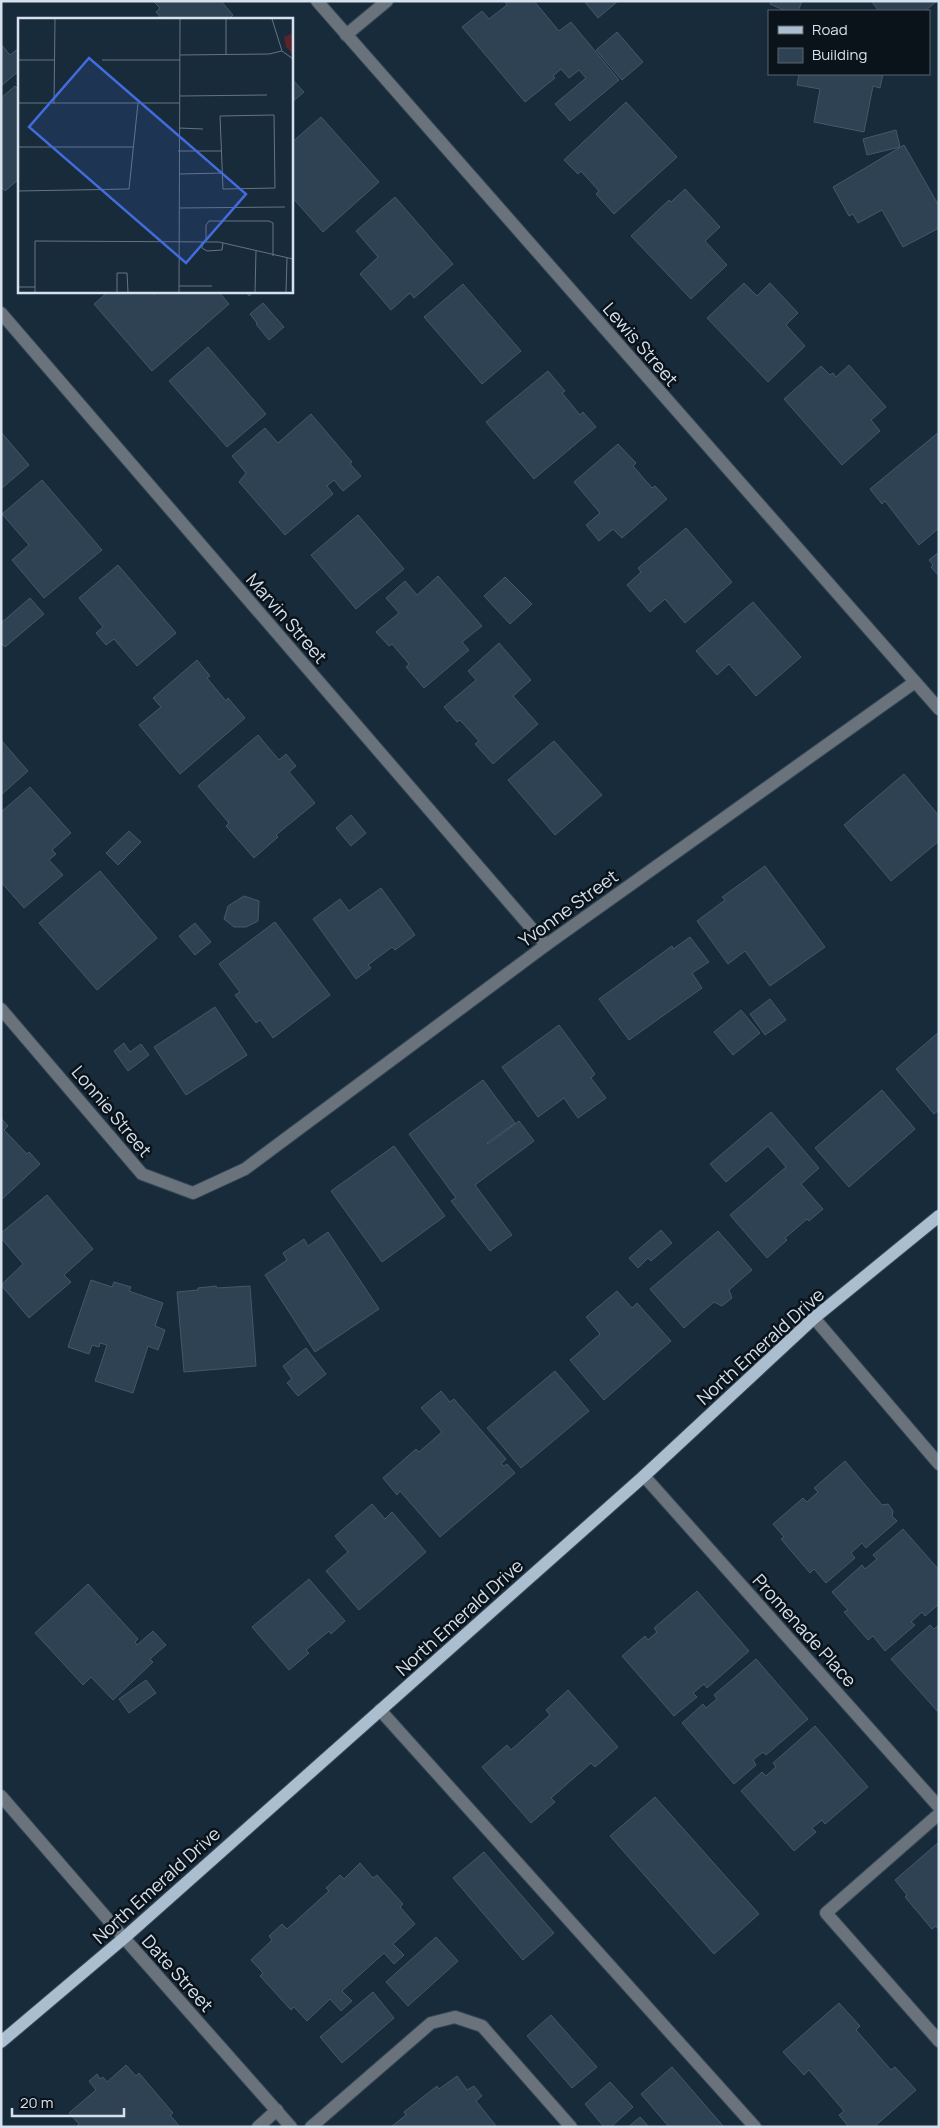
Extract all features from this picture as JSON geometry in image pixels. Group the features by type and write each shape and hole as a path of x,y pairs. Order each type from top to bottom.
{"main road":[{"name":"North Emerald Drive","path":"1,2042 124,1938 644,1476 814,1318 939,1216"}],"street":[{"name":"Lewis Street","path":"317,1 939,709"},
{"path":"346,35 387,1"},
{"name":"Marvin Street","path":"1,314 546,945"},
{"name":"Yvonne Street","path":"245,1169 546,945 915,682"},
{"name":"Lonnie Street","path":"1,1009 142,1174 193,1193 245,1169"},
{"path":"814,1318 939,1464"},
{"name":"Promenade Place","path":"644,1476 939,1807"},
{"path":"380,1710 755,2127"},
{"name":"Date Street","path":"1,1796 291,2127"},
{"path":"939,1814 826,1913 939,2041"},
{"path":"311,2127 431,2023 455,2018 482,2026 571,2127"},
{"path":"258,2127 277,2110"}],"building":[{"path":"153,1 221,1 233,15 230,18 161,18 156,12 160,8"},
{"path":"504,1 534,1 559,31 571,22 619,80 570,121 555,104 586,78 579,70 569,78 561,69 553,76 555,78 525,102 462,27 482,11 489,19 507,5"},
{"path":"584,1 618,1 598,18"},
{"path":"771,1 802,1 798,10 784,10 770,4"},
{"path":"871,1 937,1 926,10 878,10"},
{"path":"617,32 643,62 622,80 596,50"},
{"path":"1,44 10,55 18,49 18,72 1,86"},
{"path":"799,75 883,75 880,88 873,86 864,132 814,122 820,89 797,85"},
{"path":"292,79 304,92 292,102"},
{"path":"15,86 18,89 18,180 5,191 1,187 1,98"},
{"path":"626,102 677,157 614,214 596,194 599,191 581,171 578,174 564,160"},
{"path":"321,117 379,182 323,232 292,197 292,142"},
{"path":"896,130 900,147 867,155 863,139"},
{"path":"904,145 939,206 939,228 903,247 882,210 858,223 853,214 849,216 833,187"},
{"path":"685,189 720,227 705,241 727,265 691,299 631,236 669,200 671,202"},
{"path":"395,197 453,264 414,298 410,293 391,310 360,274 378,257 356,231"},
{"path":"744,283 757,296 770,283 798,313 786,325 805,346 768,382 707,318"},
{"path":"463,284 521,351 482,384 424,317"},
{"path":"108,292 152,292 154,295 157,292 219,292 229,304 152,371 94,304"},
{"path":"246,292 254,292 249,296"},
{"path":"263,303 284,327 269,340 250,314"},
{"path":"208,347 266,414 227,447 169,381"},
{"path":"849,365 886,407 871,420 880,431 842,465 784,399 821,366 830,375 833,373 836,377"},
{"path":"548,371 565,391 562,393 580,415 583,412 596,427 534,479 486,422"},
{"path":"311,414 352,462 350,464 361,476 343,491 334,480 327,486 333,494 285,535 239,482 246,473 232,456 265,428 278,443"},
{"path":"1,432 29,465 1,489"},
{"path":"939,432 939,528 919,545 885,501 882,504 870,489"},
{"path":"618,444 636,463 633,466 652,488 655,486 667,499 622,538 613,529 599,541 586,525 600,513 574,482"},
{"path":"42,480 102,550 44,598 12,560 29,545 2,514"},
{"path":"358,515 404,569 356,609 311,555"},
{"path":"686,528 732,582 685,623 665,599 650,612 627,585 641,572 638,568"},
{"path":"939,552 939,576 931,567 933,565 929,560"},
{"path":"118,565 176,633 137,666 114,639 106,645 96,633 103,627 79,598"},
{"path":"438,576 482,626 462,642 469,650 424,688 406,667 409,664 392,644 389,646 376,632 399,613 386,598 405,581 417,595"},
{"path":"505,577 532,604 510,624 484,596"},
{"path":"30,598 44,614 5,647 1,643 1,623"},
{"path":"753,602 801,657 756,696 729,664 717,675 696,651"},
{"path":"499,643 531,680 513,696 538,724 493,764 475,744 479,741 460,720 457,722 444,707 476,680 468,671"},
{"path":"197,660 210,676 207,678 226,701 228,698 245,718 180,774 139,725 161,707 153,698"},
{"path":"258,735 279,760 286,754 296,766 289,772 315,803 276,835 278,837 254,858 226,826 229,823 198,786"},
{"path":"1,740 28,771 1,795"},
{"path":"554,741 602,795 555,835 508,780"},
{"path":"904,774 939,816 939,841 891,881 844,825"},
{"path":"30,787 71,833 52,850 56,854 49,860 63,875 24,908 1,882 1,812"},
{"path":"351,815 366,833 351,846 336,828"},
{"path":"129,831 141,842 118,865 106,853"},
{"path":"765,866 825,947 770,986 745,951 728,964 697,921 725,900 722,897"},
{"path":"100,871 157,938 97,990 39,923"},
{"path":"381,888 415,935 395,950 392,947 368,965 371,968 356,979 313,919 340,899 349,911"},
{"path":"244,896 259,901 258,921 246,927 234,927 224,919 228,906"},
{"path":"275,922 330,995 273,1038 260,1020 256,1023 235,995 240,992 219,964"},
{"path":"195,923 211,942 195,955 179,936"},
{"path":"690,937 709,962 692,973 702,988 629,1040 599,999 672,946 673,949"},
{"path":"770,999 786,1020 765,1035 750,1014"},
{"path":"215,1007 247,1055 186,1095 154,1047"},
{"path":"741,1010 760,1033 733,1055 714,1032"},
{"path":"559,1025 595,1074 591,1078 606,1098 578,1118 564,1098 538,1117 502,1067"},
{"path":"939,1032 939,1110 934,1114 896,1069"},
{"path":"124,1043 130,1052 141,1044 149,1055 128,1071 114,1051"},
{"path":"483,1080 515,1123 487,1143 519,1121 534,1141 475,1185 512,1235 490,1251 451,1201 456,1198 409,1134"},
{"path":"882,1090 915,1129 849,1187 815,1148"},
{"path":"771,1112 819,1168 801,1184 823,1209 809,1221 807,1219 785,1238 787,1240 767,1258 730,1215 786,1167 768,1146 726,1182 710,1164"},
{"path":"1,1118 8,1126 4,1130 27,1154 29,1152 40,1164 1,1200"},
{"path":"394,1146 445,1216 382,1262 331,1191"},
{"path":"47,1195 93,1249 64,1275 71,1282 29,1318 1,1285 23,1264 1,1238 1,1233"},
{"path":"661,1230 672,1243 651,1261 648,1258 638,1268 629,1258"},
{"path":"718,1231 752,1270 729,1290 732,1298 722,1306 714,1302 684,1328 650,1289"},
{"path":"328,1232 379,1309 315,1352 265,1275 287,1260 283,1253 304,1239 308,1246"},
{"path":"91,1280 112,1287 114,1282 131,1287 129,1291 163,1303 155,1326 165,1330 158,1350 148,1346 133,1393 95,1381 107,1345 100,1343 99,1347 92,1345 89,1354 68,1347"},
{"path":"216,1286 217,1288 250,1286 256,1366 184,1372 177,1292"},
{"path":"617,1291 632,1308 637,1303 671,1341 604,1400 570,1360 600,1334 586,1317"},
{"path":"306,1348 326,1374 298,1396 287,1383 292,1379 283,1366"},
{"path":"555,1371 589,1411 521,1468 487,1428"},
{"path":"441,1391 450,1402 454,1399 506,1459 501,1464 504,1466 507,1464 515,1473 440,1537 400,1491 397,1495 383,1478 416,1449 419,1452 442,1432 421,1408"},
{"path":"845,1461 882,1505 888,1504 893,1511 892,1516 897,1521 866,1548 862,1543 851,1553 855,1558 826,1583 814,1569 810,1573 781,1539 784,1537 773,1524 803,1498 807,1502 818,1492 814,1488"},
{"path":"372,1504 385,1519 392,1512 426,1552 359,1610 326,1571 348,1552 335,1536"},
{"path":"903,1529 939,1570 939,1604 925,1616 922,1612 911,1622 915,1625 885,1651 873,1636 868,1640 844,1612 848,1610 832,1592 862,1565 865,1569 877,1559 873,1555"},
{"path":"309,1579 345,1621 331,1634 329,1631 306,1650 309,1653 289,1670 252,1627"},
{"path":"88,1584 138,1639 135,1642 137,1645 153,1631 166,1645 150,1659 153,1662 113,1700 91,1677 83,1685 35,1633"},
{"path":"697,1591 749,1651 707,1688 704,1684 693,1693 697,1697 674,1716 622,1656 645,1636 648,1640 657,1632 654,1628"},
{"path":"930,1625 934,1629 939,1625 939,1713 891,1659"},
{"path":"756,1659 808,1719 766,1755 763,1752 753,1760 756,1765 734,1784 682,1723 703,1704 706,1708 717,1699 714,1695"},
{"path":"146,1680 156,1693 129,1713 119,1699"},
{"path":"568,1690 618,1747 595,1767 591,1763 551,1798 555,1802 531,1823 482,1767 507,1745 511,1750 550,1715 546,1710"},
{"path":"815,1726 868,1787 825,1824 822,1820 812,1828 816,1832 794,1851 741,1791 762,1772 766,1776 776,1767 773,1763"},
{"path":"655,1797 759,1914 714,1954 610,1836"},
{"path":"939,1842 939,1930 936,1926 932,1929 905,1897 907,1895 895,1880"},
{"path":"484,1852 554,1933 523,1960 453,1878"},
{"path":"360,1863 373,1878 377,1875 403,1904 400,1907 415,1924 393,1944 404,1955 394,1964 384,1953 342,1991 352,2001 341,2011 330,1999 307,2021 294,2007 291,2010 260,1976 263,1973 251,1960 272,1940 269,1936 282,1924 287,1929 329,1891 326,1888 340,1875 344,1879"},
{"path":"436,1937 458,1961 408,2006 386,1982"},
{"path":"373,1992 394,2018 342,2063 320,2037"},
{"path":"839,2003 860,2026 856,2030 891,2070 895,2067 916,2090 874,2127 849,2127 839,2115 844,2111 809,2070 804,2075 783,2052"},
{"path":"551,2015 597,2067 572,2088 527,2036"},
{"path":"126,2065 136,2076 139,2073 173,2113 170,2115 180,2127 76,2127 79,2124 69,2113 96,2090 89,2081 97,2074 100,2079 103,2077 107,2082"},
{"path":"672,2067 724,2127 669,2127 641,2094"},
{"path":"457,2076 467,2090 474,2086 482,2096 476,2101 497,2127 391,2127 406,2115 404,2112 437,2086 439,2089"},
{"path":"610,2082 633,2107 611,2127 604,2127 585,2104"},
{"path":"640,2117 649,2127 628,2127"}]}
